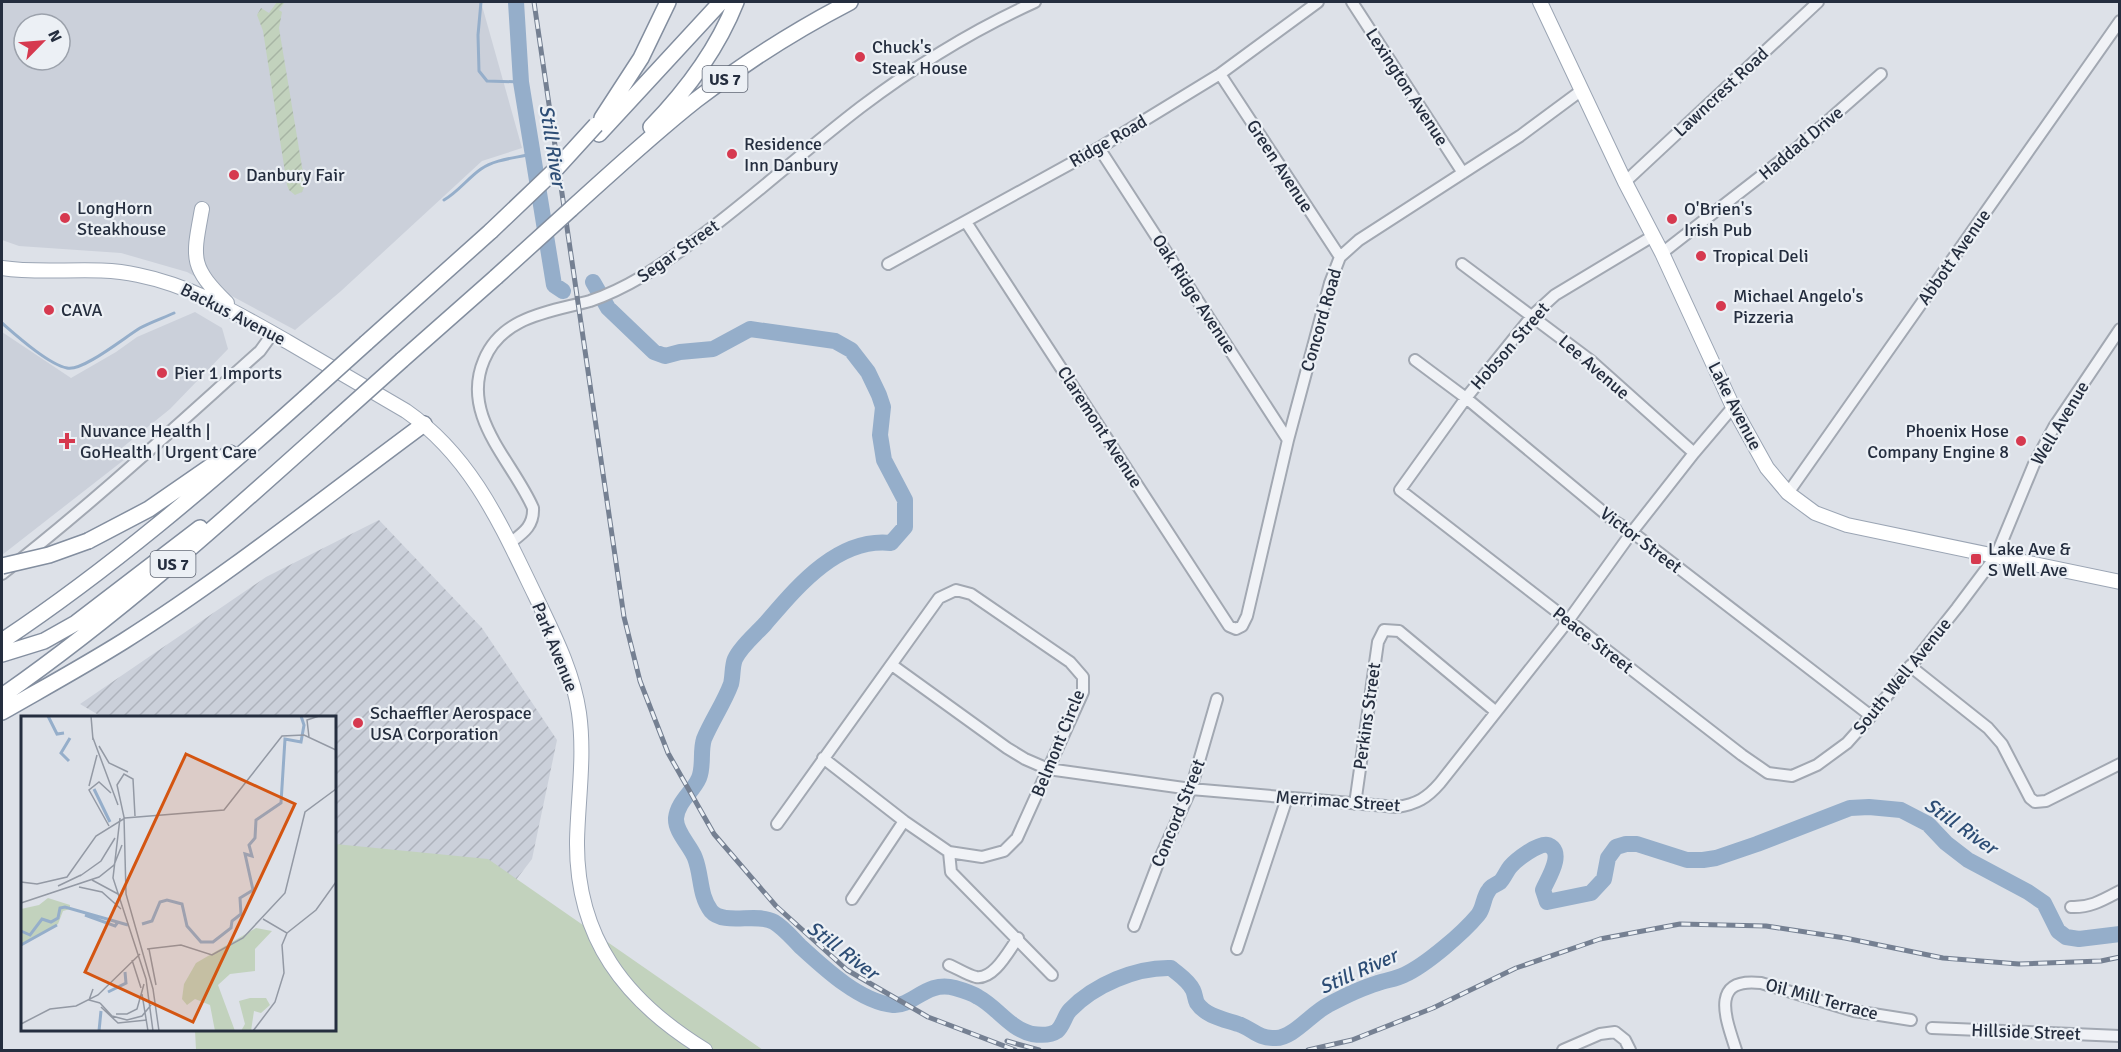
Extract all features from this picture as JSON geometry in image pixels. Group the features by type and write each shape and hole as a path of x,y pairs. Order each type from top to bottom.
{"highway":[{"path":"597,130 627,83 668,2"},
{"path":"597,130 721,2"},
{"path":"610,171 669,108 693,78 719,39 736,2"},
{"name":"US 7","path":"2,696 64,651 216,527 572,209 610,171 721,82 777,44 850,2"},
{"name":"US 7","path":"2,641 152,531 221,473 491,231 597,130"},
{"path":"2,566 49,555 88,541 128,521 169,496 305,398"},
{"path":"2,654 26,648 61,632 93,610 335,420"},
{"path":"2,712 145,627 424,424"}],"main road":[{"name":"Lake Avenue","path":"1540,2 1625,182 1662,253 1733,407 1767,468 1788,493 1815,513 1847,525 2120,582"},
{"path":"202,209 195,248 197,263 214,291 240,315"},
{"name":"Backus Avenue","path":"2,268 39,271 107,271 139,275 195,292 349,377"},
{"name":"Park Avenue","path":"349,377 424,424 452,451 487,500 510,543 561,651 575,691 581,746 577,864 580,888 587,913 607,958 626,986 666,1024 705,1050"}],"street":[{"name":"Segar Street","path":"510,543 530,525 533,508 487,429 481,415 477,389 484,360 490,347 500,336 522,320 616,291 647,273 706,232 859,109 911,71 966,37 1035,2"},
{"name":"Ridge Road","path":"888,264 1099,148 1220,74 1318,2"},
{"name":"Lexington Avenue","path":"1352,2 1463,173"},
{"name":"Lawncrest Road","path":"1625,182 1818,2"},
{"name":"Abbott Avenue","path":"1788,493 2120,21"},
{"name":"Green Avenue","path":"1220,74 1340,257"},
{"name":"Haddad Drive","path":"1662,253 1797,148 1881,74"},
{"name":"Concord Road","path":"1236,629 1242,626 1247,616 1288,440 1330,283 1340,257 1359,240 1520,136 1582,90"},
{"name":"Oak Ridge Avenue","path":"1099,148 1288,440"},
{"name":"Claremont Avenue","path":"966,222 1229,626 1236,629"},
{"name":"Hobson Street","path":"1400,490 1466,398 1532,316 1555,296 1653,236"},
{"name":"Lee Avenue","path":"1462,264 1590,360 1694,453"},
{"name":"Well Avenue","path":"1996,556 2034,464 2054,427 2120,329"},
{"path":"2,574 145,454 260,351 273,333"},
{"name":"Victor Street","path":"1415,360 1466,398 1614,521 1632,532 1871,716"},
{"name":"Merrimac Street","path":"892,665 1007,748 1048,769 1191,789 1355,804 1397,807 1414,805 1429,796 1568,621 1632,532 1733,407"},
{"name":"Peace Street","path":"1400,490 1742,755 1768,773 1792,776"},
{"name":"South Well Avenue","path":"1792,776 1817,765 1847,742 1871,716 1996,556"},
{"name":"Belmont Circle","path":"777,824 823,759 892,665 939,598 956,590 971,594 1070,662 1083,677 1083,692 1017,838 1004,851 982,857 949,852 823,759"},
{"name":"Perkins Street","path":"1355,804 1377,642 1384,630 1399,631 1495,711"},
{"path":"1910,666 1988,728 2002,744 2030,798 2035,802 2046,801 2120,764"},
{"name":"Concord Street","path":"1134,926 1160,858 1191,789 1217,699"},
{"path":"1237,949 1287,798"},
{"path":"852,899 904,821"},
{"path":"949,852 951,872 1052,975"},
{"path":"2071,908 2093,905 2120,891"},
{"path":"949,965 977,977 987,975 993,971 1018,938"},
{"name":"Oil Mill Terrace","path":"1736,1050 1724,1012 1725,997 1733,986 1746,981 1761,983 1854,1011 1911,1020"},
{"name":"Hillside Street","path":"1932,1028 2120,1036"},
{"path":"1563,1050 1600,1034 1615,1032 1625,1040 1630,1050"}],"shaded area":[{"name":"Danbury Fair","path":"2,2 481,2 522,148 482,161 341,291 295,330 187,272 121,253 19,246 2,240"},
{"path":"195,312 222,328 228,349 170,409 123,447 129,456 2,555 2,332 71,378 137,337"},
{"path":"379,520 482,628 557,740 532,859 439,980 336,863 336,716 100,716 80,704 266,577"}],"green space":[{"path":"277,2 285,2 279,10 282,12 279,28 305,185 302,192 295,195 287,185 263,31 257,15 261,8 269,13"},
{"path":"336,844 488,859 763,1050 196,1050 195,1031 336,1031"}],"waterway":[{"path":"481,2 478,35 479,71 487,81 521,82"},
{"name":"Still River","path":"516,2 521,82 554,285 563,291"},
{"path":"444,200 487,166 532,154"},
{"name":"Still River","path":"593,282 608,308 654,352 665,356 713,349 750,329 835,341 851,350 868,372 879,395 883,407 880,435 884,460 905,500 905,527 891,543 871,543 853,548 819,568 790,595 748,641 734,662 732,681 704,739 699,778 677,812 676,818 680,833 695,858 704,898 711,911 724,918 759,918 774,922 831,974 868,998 881,1003 900,1005 928,990 955,988 985,1001 1017,1028 1032,1034 1044,1035 1057,1031 1070,1010 1103,985 1130,974 1158,968 1171,968 1189,983 1197,1003 1206,1012 1269,1038 1282,1037 1328,1005 1365,987 1398,978 1433,956 1478,915 1487,893 1491,887 1500,882 1510,867 1522,856 1539,846 1548,845 1555,854 1554,866 1543,890 1547,902 1591,893 1604,879 1608,858 1616,847 1626,844 1637,844 1687,860 1703,860 1757,844 1850,808 1869,807 1901,810 1928,824 1946,843 1968,860 2044,903 2058,931 2066,937 2079,939 2120,934"},
{"path":"2,323 51,361 67,368 74,368 104,353 140,328 174,313"}],"railway":[{"path":"534,2 624,617 640,681 668,753 714,834 776,906 847,970 928,1017 1015,1050"},
{"path":"1308,1050 1352,1040 1433,1008 1516,968 1600,939 1680,924 1766,926 1845,938 1943,958 2019,964 2101,961 2120,957"},
{"path":"1007,1041 1039,1050"}],"place":[{"name":"Chuck's Steak House","path":"860,57"},
{"name":"Residence Inn Danbury","path":"732,154"},
{"name":"Danbury Fair","path":"234,175"},
{"name":"LongHorn Steakhouse","path":"65,218"},
{"name":"O'Brien's Irish Pub","path":"1672,219"},
{"name":"Tropical Deli","path":"1701,256"},
{"name":"Michael Angelo's Pizzeria","path":"1721,306"},
{"name":"CAVA","path":"49,310"},
{"name":"Pier 1 Imports","path":"162,373"},
{"name":"Nuvance Health | GoHealth | Urgent Care","path":"67,441"},
{"name":"Phoenix Hose Company Engine 8","path":"2021,441"},
{"name":"Lake Ave & S Well Ave","path":"1976,559"},
{"name":"Schaeffler Aerospace USA Corporation","path":"358,723"}]}
